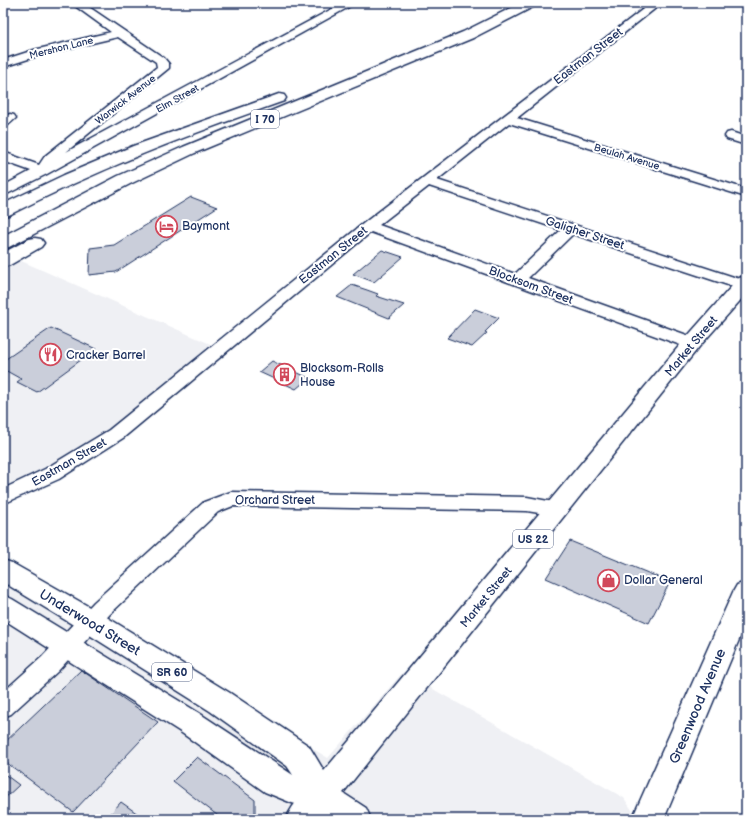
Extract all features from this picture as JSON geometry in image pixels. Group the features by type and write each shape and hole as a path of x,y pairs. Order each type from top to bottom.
{"main road":[{"name":"I 70","path":"3,229 101,179 282,97 429,42 484,18 512,3"},
{"name":"I 70","path":"3,244 124,180 189,150 461,38 531,3"},
{"path":"3,211 89,170 206,124 282,97"},
{"path":"3,261 122,196 229,134"},
{"name":"Market Street","path":"302,819 558,509 692,343 744,284"},
{"name":"Underwood Street","path":"3,570 90,621 220,702 298,756 322,796"},
{"name":"Greenwood Avenue","path":"652,814 746,592"},
{"name":"Underwood Street","path":"3,606 68,645 189,722 276,782 322,796 355,819"}],"street":[{"name":"Warwick Avenue","path":"42,171 50,159 163,68 163,64 160,60 76,3"},
{"name":"Elm Street","path":"3,192 351,3"},
{"name":"Eastman Street","path":"3,496 81,458 116,434 369,226 657,3"},
{"name":"Mershon Lane","path":"3,64 38,52 120,33"},
{"name":"Beulah Avenue","path":"508,119 746,193"},
{"path":"731,136 746,141"},
{"path":"3,156 42,171"},
{"name":"Galigher Street","path":"428,181 744,284"},
{"name":"Blocksom Street","path":"369,226 692,343"},
{"path":"518,280 571,228"},
{"name":"Orchard Street","path":"3,708 50,664 90,621 211,508 231,499 527,504 558,509"}],"shaded area":[{"path":"19,260 224,350 55,480 3,504 3,270"},
{"path":"3,558 328,758 403,672 624,798 638,819 3,819"}],"building":[{"name":"Baymont","path":"191,197 217,207 116,272 89,275 90,248 114,245"},
{"path":"382,250 403,257 374,282 353,274"},
{"path":"352,285 378,294 376,296 404,305 389,318 337,297"},
{"path":"475,309 499,318 485,332 487,333 472,347 447,338"},
{"name":"Cracker Barrel","path":"51,328 96,349 37,392 17,382 21,379 3,369 3,361"},
{"name":"Blocksom-Rolls House","path":"272,361 309,378 296,389 259,372"},
{"name":"Dollar General","path":"570,541 670,582 649,623 546,578"},
{"path":"81,670 158,722 73,812 3,760 3,744"},
{"path":"197,757 255,800 255,819 222,819 173,781"},
{"path":"3,773 19,785 4,799 3,799"},
{"path":"121,802 145,819 106,819"}],"place":[{"name":"Baymont","path":"166,226"},
{"name":"Cracker Barrel","path":"50,355"},
{"name":"Blocksom-Rolls House","path":"284,375"},
{"name":"Dollar General","path":"608,580"}]}
